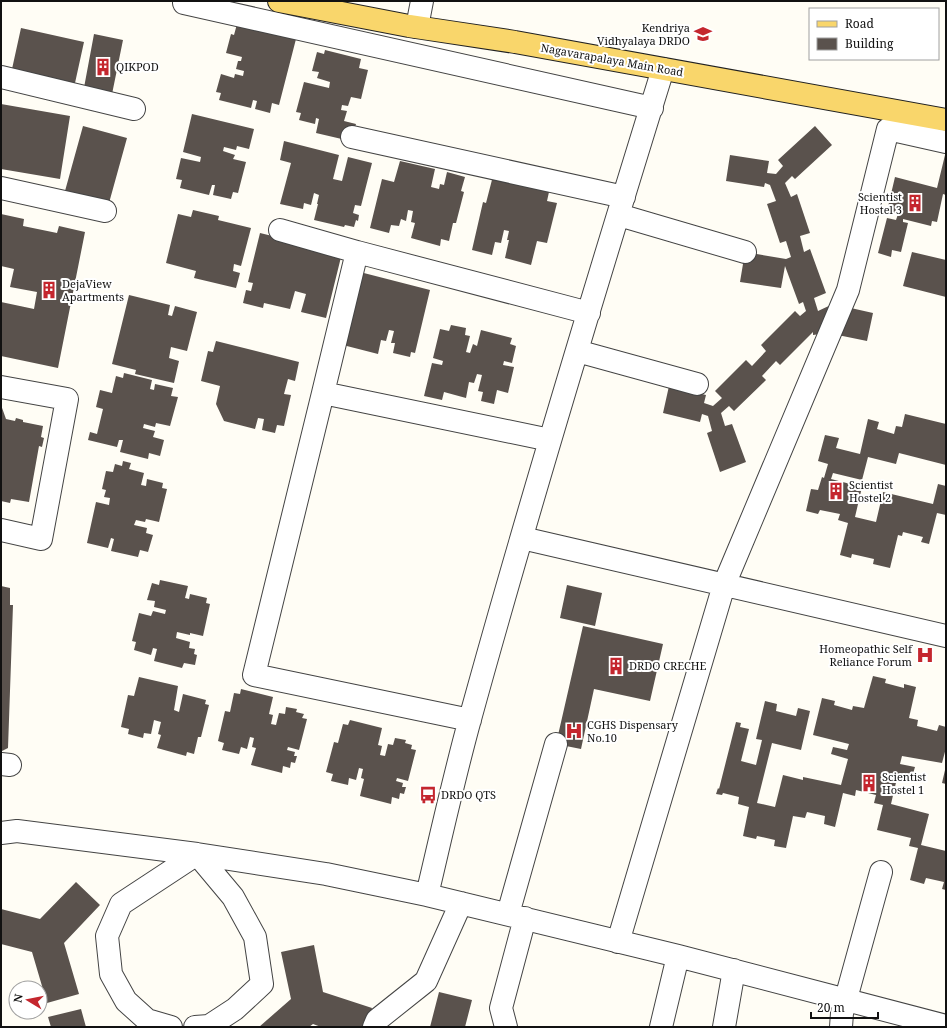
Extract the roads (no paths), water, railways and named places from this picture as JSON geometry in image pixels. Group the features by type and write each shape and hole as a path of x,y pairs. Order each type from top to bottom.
{"main road":[{"name":"Nagavarapalaya Main Road","path":"278,1 412,26 515,42 946,120"}],"street":[{"path":"410,1 412,26"},
{"path":"412,26 422,1"},
{"path":"184,3 652,108"},
{"path":"427,895 470,720 550,440 664,69"},
{"path":"1,77 134,109"},
{"path":"618,942 724,585 848,290 888,129 946,142"},
{"path":"352,137 622,206 745,252"},
{"path":"1,188 105,211"},
{"path":"280,230 589,314"},
{"path":"357,252 324,393 254,675 470,720"},
{"path":"577,351 697,384"},
{"path":"1,387 67,399 41,539 1,530"},
{"path":"324,393 550,440"},
{"path":"522,538 946,636"},
{"path":"506,1027 500,1008 516,916 556,744"},
{"path":"1,833 17,831 197,854 326,874 427,895 516,916 734,970 946,1026"},
{"path":"171,1027 147,1020 126,1001 111,974 107,936 121,904 197,854"},
{"path":"195,1027 209,1026 235,1009 262,984 255,937 233,898 197,854"},
{"path":"841,1027 842,1013 881,872"},
{"path":"374,1027 377,1020 426,981 461,903"},
{"path":"661,1027 678,956"},
{"path":"724,1027 734,970"}],"place":[{"name":"Kendriya Vidhyalaya DRDO","path":"703,34"},
{"name":"QIKPOD","path":"103,67"},
{"name":"Scientist Hostel 3","path":"915,203"},
{"name":"DejaView Apartments","path":"49,290"},
{"name":"Scientist Hostel 2","path":"836,491"},
{"name":"Homeopathic Self Reliance Forum","path":"925,655"},
{"name":"DRDO CRECHE","path":"616,666"},
{"name":"CGHS Dispensary No.10","path":"574,731"},
{"name":"Scientist Hostel 1","path":"869,783"},
{"name":"DRDO QTS","path":"428,795"}]}
